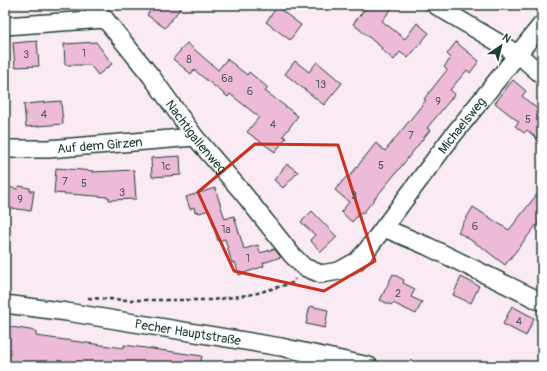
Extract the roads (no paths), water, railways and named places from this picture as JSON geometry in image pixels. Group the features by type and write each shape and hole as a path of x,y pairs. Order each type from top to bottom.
{"street":[{"name":"Nachtigallenweg","path":"92,5 151,76 195,137 243,193 292,255 304,267"},
{"path":"435,5 519,55 542,75"},
{"path":"5,26 105,19"},
{"name":"Michaelsweg","path":"304,267 320,274 339,271 357,261 384,228 450,139 519,55 542,24"},
{"name":"Auf dem Girzen","path":"5,149 48,149 195,137"},
{"path":"384,228 427,246 542,302"},
{"name":"Pecher Hauptstraße","path":"5,304 66,312 281,347 369,366"}]}
